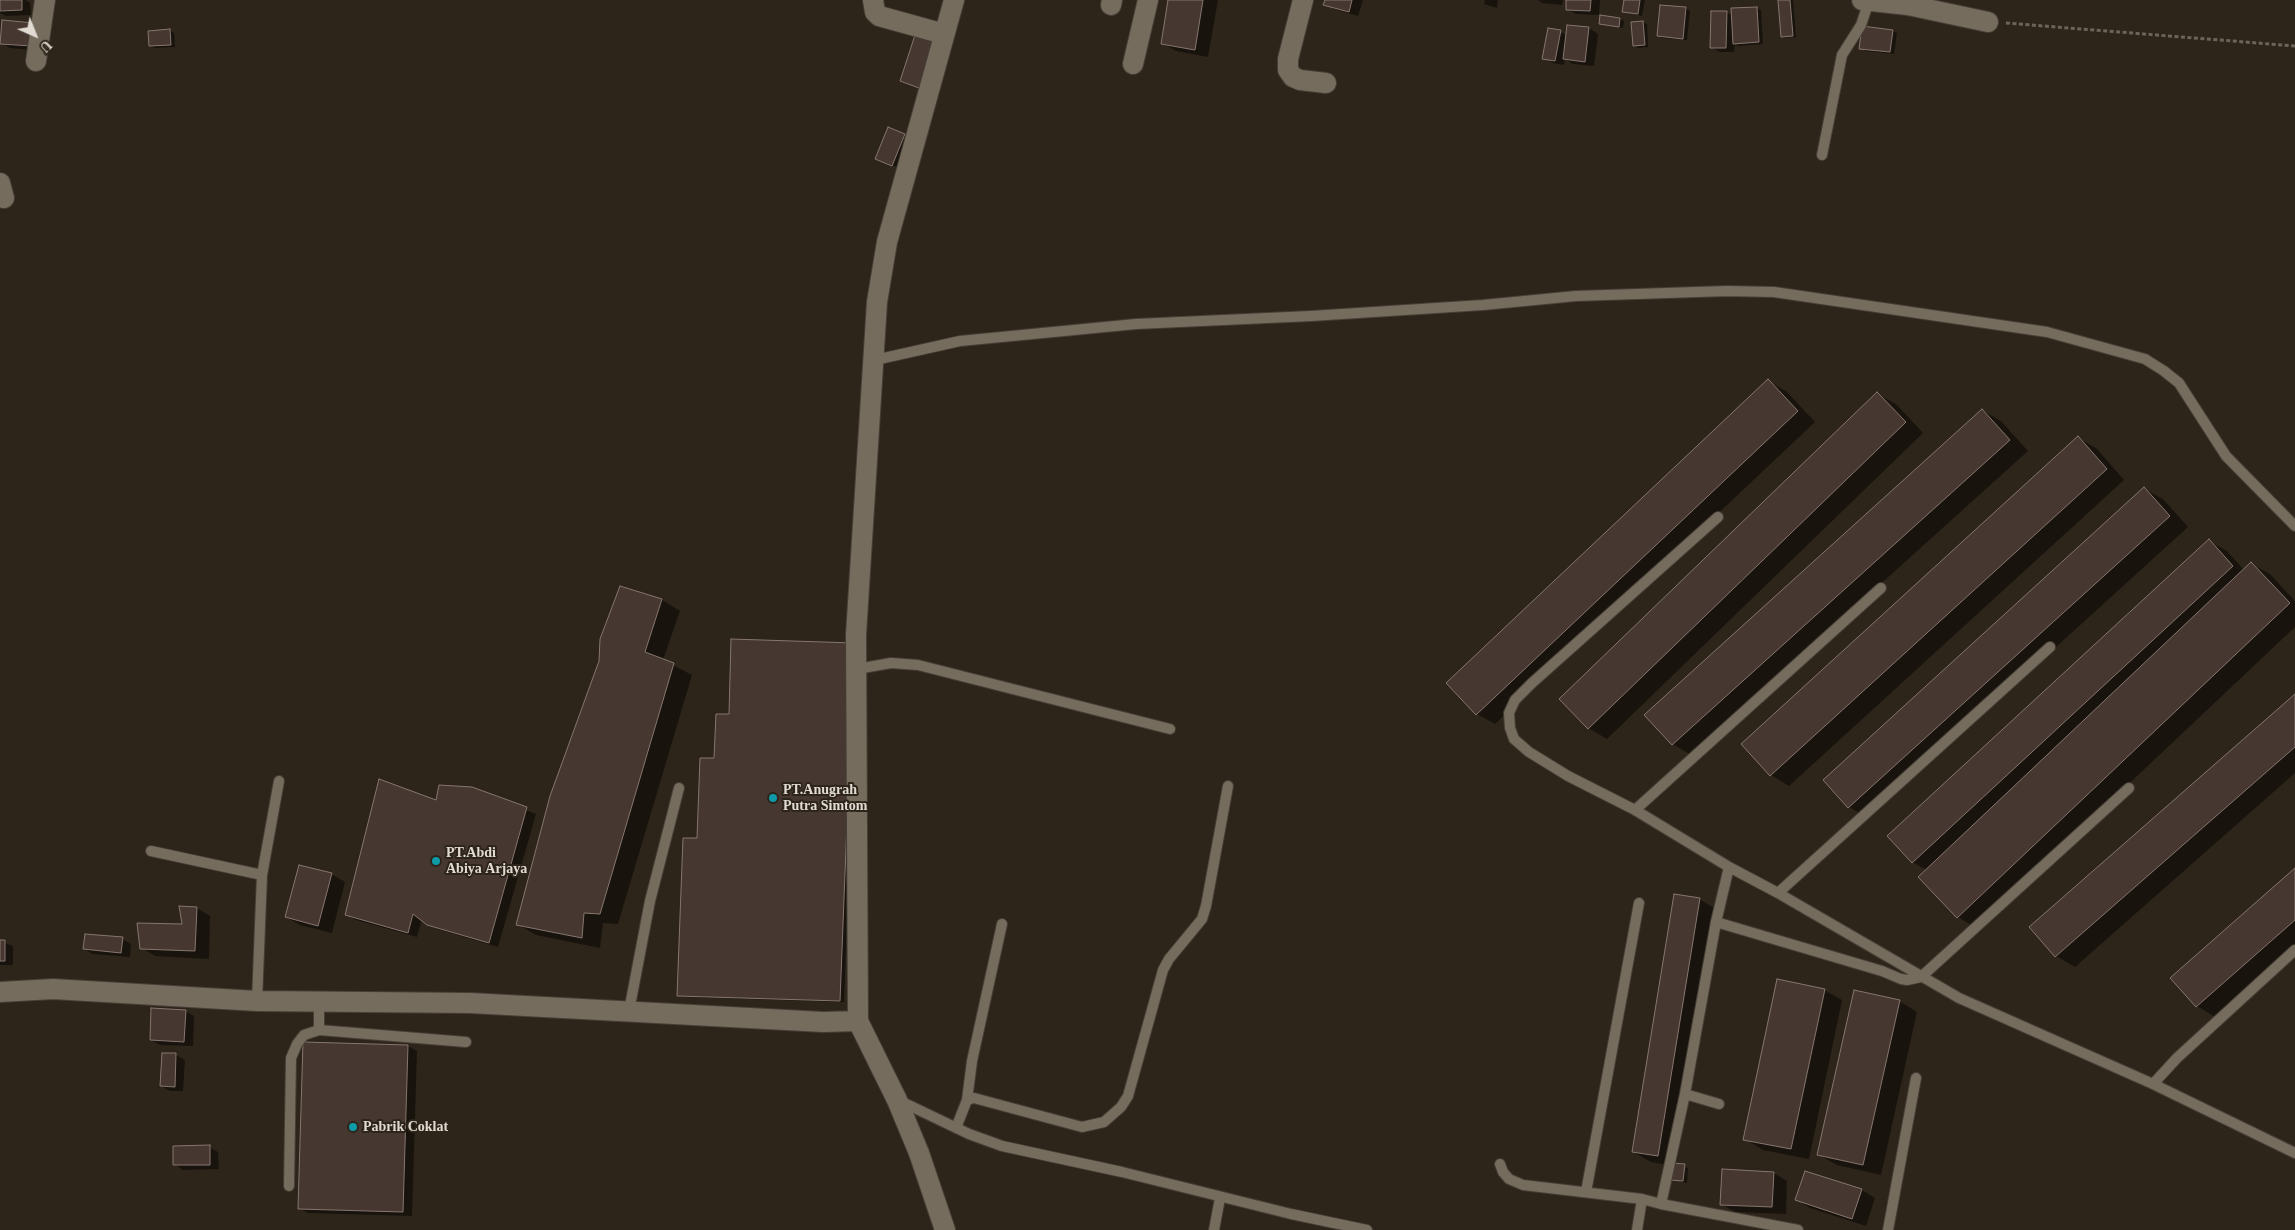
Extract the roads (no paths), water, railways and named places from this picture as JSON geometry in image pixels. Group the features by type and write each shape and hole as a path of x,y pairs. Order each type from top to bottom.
{"street":[{"path":"36,61 45,0"},
{"path":"873,0 875,12 879,16 944,34"},
{"path":"945,1230 919,1153 897,1100 858,1021 857,669 858,574 877,302 887,242 954,0"},
{"path":"1133,64 1148,0"},
{"path":"1303,0 1288,59 1288,70 1293,77 1300,80 1326,83"},
{"path":"1866,0 1909,2 1988,22"},
{"path":"0,992 54,989 257,1001 470,1004 823,1022 858,1021"}],"lane":[{"path":"1822,155 1842,55 1861,25 1866,0"},
{"path":"874,360 960,341 1136,324 1311,316 1483,305 1576,296 1727,291 1774,292 2047,332 2145,359 2164,370 2179,384 2226,456 2295,526"},
{"path":"1718,516 1515,700 1510,713 1510,728 1514,739 1528,752 1568,776 1635,810 1729,867 1778,893 1959,998 2153,1084 2295,1153"},
{"path":"1635,810 1881,588"},
{"path":"1778,893 2050,647"},
{"path":"857,669 891,663 918,665 1170,729"},
{"path":"257,1001 262,875 280,781"},
{"path":"967,1100 982,1098 1082,1127 1104,1122 1121,1107 1128,1096 1163,970 1169,959 1202,918 1206,906 1228,786"},
{"path":"629,1011 650,901 679,788"},
{"path":"1716,922 1882,971 1901,979 1921,977 2129,788"},
{"path":"151,850 262,875"},
{"path":"1661,1204 1684,1094 1716,922 1729,867"},
{"path":"1586,1192 1639,903"},
{"path":"956,1128 967,1100 972,1061 1002,924"},
{"path":"2153,1084 2177,1058 2295,950"},
{"path":"319,1002 319,1030"},
{"path":"288,1186 291,1058 297,1044 304,1035 319,1030 466,1042"},
{"path":"1888,1230 1916,1078"},
{"path":"1684,1094 1719,1104"},
{"path":"897,1100 956,1128 1002,1146 1122,1172 1220,1198 1367,1230"},
{"path":"1500,1164 1503,1172 1510,1179 1523,1185 1642,1199 1798,1230"},
{"path":"1214,1230 1220,1198"},
{"path":"1637,1230 1642,1199"},
{"path":"1762,1230 1786,1227"}],"place":[{"name":"PT.Anugrah Putra Simtom","path":"773,798"},
{"name":"PT.Abdi Abiya Arjaya","path":"436,861"},
{"name":"Pabrik Coklat","path":"353,1127"}]}
